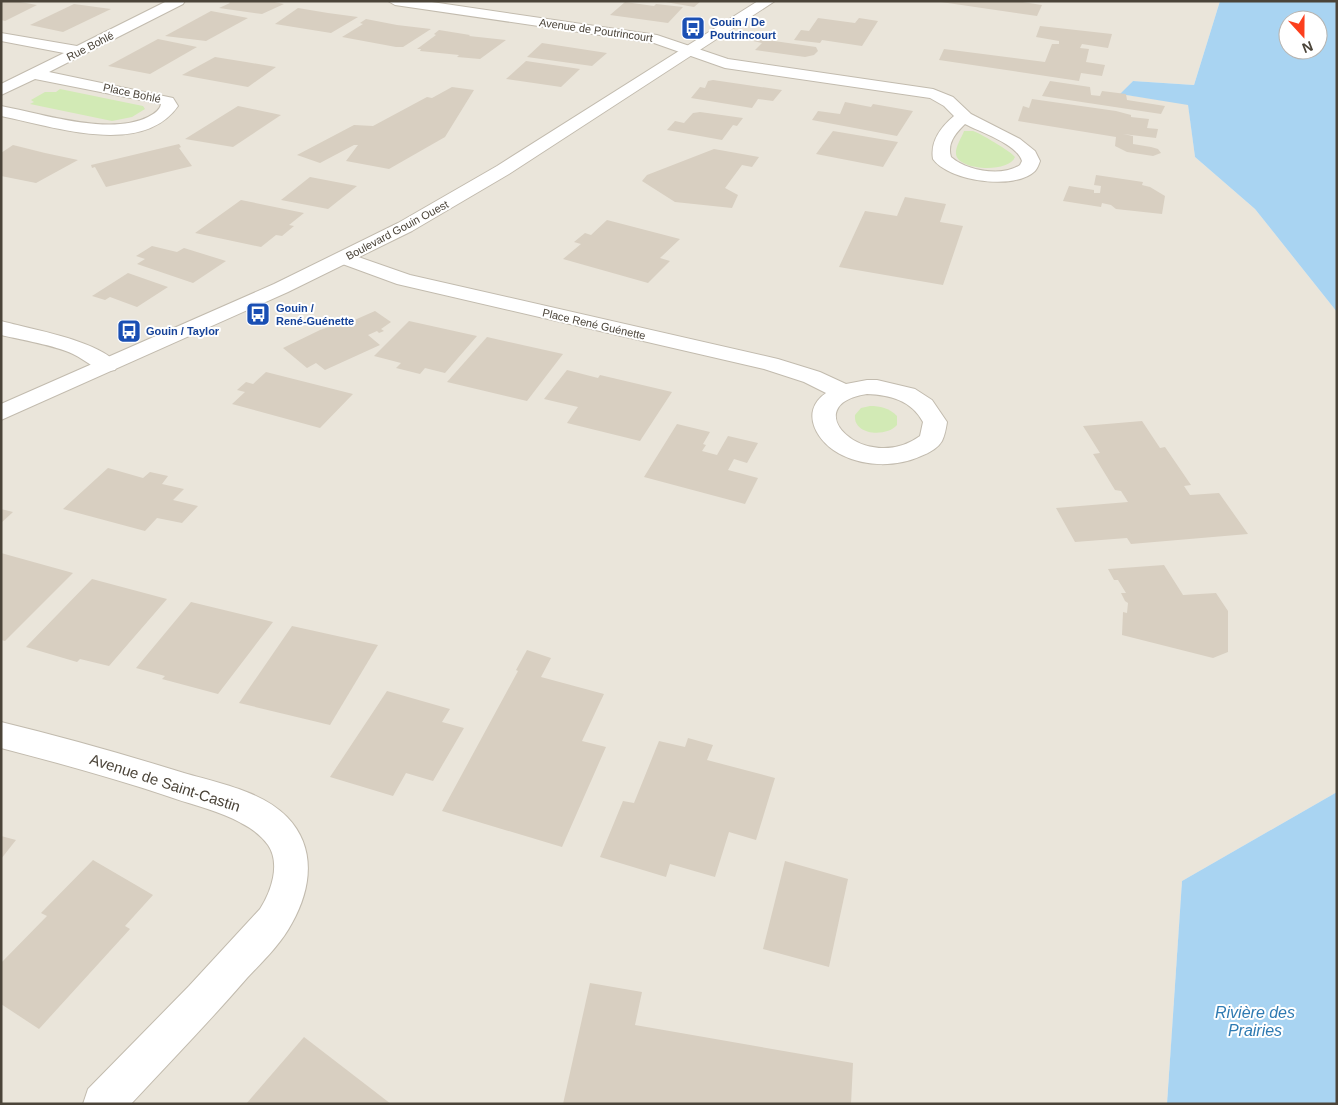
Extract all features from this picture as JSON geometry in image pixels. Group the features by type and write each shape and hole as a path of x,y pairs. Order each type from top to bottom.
{"street":[{"name":"Rue Bohlé","path":"1,90 178,1"},
{"name":"Avenue de Poutrincourt","path":"395,1 657,39 724,63 933,94 950,102 964,117 1020,146 1029,156 1030,165 1020,173 1000,176 969,173 951,167 942,159 940,148 950,127 964,117"},
{"name":"Boulevard Gouin Ouest","path":"1,413 344,258 405,227 469,190 768,1"},
{"path":"1,37 80,51"},
{"name":"Place Bohlé","path":"1,110 112,132 140,126 163,114 170,106 167,101 157,98 34,74"},
{"name":"Place René Guénette","path":"344,258 404,280 770,364 812,377 842,392"},
{"path":"1,328 80,349 107,365"},
{"name":"Avenue de Saint-Castin","path":"1,734 120,766 229,802 264,819 274,827 285,840 290,855 291,873 288,892 277,914 264,932 103,1104"}],"shaded area":[{"path":"1,1 1220,1 1194,85 1133,81 1121,94 1188,104 1195,157 1255,209 1337,312 1337,792 1182,881 1167,1104 1,1104"}],"green space":[{"path":"60,89 143,106 145,109 132,117 112,121 30,104 34,102 31,100 45,92 56,92"},
{"path":"964,131 973,131 981,135 1015,157 1003,166 994,168 983,168 965,164 956,154"},
{"path":"870,406 881,407 891,411 897,416 897,425 892,429 879,433 865,431 859,427 855,415 861,408"}],"water":[{"path":"1220,1 1337,1 1337,312 1255,209 1195,157 1188,105 1120,94 1133,81 1194,85"},
{"name":"Rivière des Prairies","path":"1337,792 1337,1104 1167,1104 1182,881"}],"building":[{"path":"1,1 15,1 37,5 5,21 1,20"},
{"path":"228,1 270,1 284,4 262,14 219,8 230,3"},
{"path":"660,1 701,1 694,7"},
{"path":"934,1 1016,1 1042,5 1037,16"},
{"path":"625,2 683,7 668,23 610,15"},
{"path":"74,4 111,9 63,32 30,25"},
{"path":"298,8 358,17 331,33 275,24"},
{"path":"211,11 248,18 206,41 165,36"},
{"path":"818,18 855,23 859,18 878,21 862,46 822,40 820,43 794,40 801,30 809,31"},
{"path":"366,19 431,29 403,47 342,37 363,24 360,23"},
{"path":"1040,26 1112,34 1108,48 1082,44 1080,48 1089,49 1086,62 1105,65 1102,76 1081,73 1079,81 939,60 944,49 1045,62 1052,44 1059,44 1059,41 1036,37"},
{"path":"439,30 469,36 506,40 480,59 457,57 459,55 420,51 421,49 417,49 436,35 434,34"},
{"path":"158,39 197,47 150,74 108,66"},
{"path":"760,39 816,47 818,51 814,55 805,57 755,50 762,43 753,41"},
{"path":"542,43 607,53 592,66 527,57"},
{"path":"215,57 276,67 248,87 182,75"},
{"path":"526,61 580,69 561,87 506,79"},
{"path":"713,80 782,90 773,101 758,99 752,108 691,98 700,87 705,88 708,81"},
{"path":"1050,81 1090,87 1091,95 1100,96 1102,91 1126,94 1127,100 1165,106 1161,114 1042,96"},
{"path":"452,87 474,90 445,137 389,169 346,161 358,145 354,145 320,163 297,155 354,125 373,126 427,97 432,98"},
{"path":"1032,99 1116,111 1131,115 1131,117 1149,119 1147,128 1158,129 1156,138 1123,134 1133,136 1133,144 1158,149 1161,153 1153,156 1127,152 1115,146 1116,137 1018,121 1023,106 1029,108"},
{"path":"845,102 871,107 873,104 913,111 897,136 812,120 818,111 840,114"},
{"path":"238,106 281,115 233,147 185,139"},
{"path":"700,112 743,118 737,126 733,125 722,140 667,130 675,121 684,123 693,113"},
{"path":"833,131 898,142 883,167 816,154"},
{"path":"179,144 181,147 179,148 192,166 106,187 95,167 92,168 91,165"},
{"path":"13,145 78,160 36,183 1,176 1,153"},
{"path":"714,149 759,157 752,167 742,165 725,188 738,195 732,208 675,202 642,181 647,175"},
{"path":"1096,175 1143,182 1142,185 1150,187 1165,196 1162,214 1116,209 1111,205 1102,203 1101,207 1063,201 1069,186 1094,190 1094,193 1100,193 1101,186 1094,185"},
{"path":"310,177 357,186 328,209 281,200"},
{"path":"905,197 946,204 940,222 963,226 943,285 839,267 865,211 897,216"},
{"path":"241,200 304,213 289,225 294,226 282,236 276,235 261,247 195,233"},
{"path":"607,220 680,239 660,258 670,261 648,283 563,259 581,244 574,242 585,233 591,235"},
{"path":"152,246 177,252 184,248 226,261 193,283 137,264 145,259 136,256"},
{"path":"128,273 168,287 137,307 110,297 105,300 92,296"},
{"path":"375,311 391,322 381,329 384,331 379,333 377,331 368,335 380,345 325,370 316,363 307,368 283,348 320,330 348,320 350,322"},
{"path":"409,321 477,336 445,373 425,368 420,374 396,368 401,363 374,356"},
{"path":"487,337 563,354 527,401 447,382"},
{"path":"567,370 598,378 600,375 672,392 640,441 567,423 578,407 544,399"},
{"path":"266,372 353,394 320,428 232,404 245,392 237,390 246,382 253,384"},
{"path":"1142,421 1160,448 1165,447 1191,485 1184,486 1190,495 1219,493 1248,534 1131,544 1127,538 1075,542 1056,508 1128,502 1121,491 1115,490 1093,454 1100,453 1083,426"},
{"path":"677,424 710,432 703,444 706,445 702,451 717,455 728,436 758,443 747,463 734,459 728,470 758,478 745,504 644,477"},
{"path":"108,468 143,478 150,472 168,476 162,484 184,489 173,500 198,506 182,523 157,518 145,531 63,509"},
{"path":"1,509 13,512 1,523"},
{"path":"1,553 73,573 5,641 1,640"},
{"path":"1164,565 1183,595 1216,593 1228,611 1228,652 1213,658 1122,635 1123,612 1127,613 1128,603 1121,593 1126,593 1118,580 1114,580 1108,569"},
{"path":"92,579 167,599 109,666 80,659 77,662 26,647"},
{"path":"191,602 273,622 218,694 162,679 165,676 136,668"},
{"path":"292,626 378,645 330,725 239,703"},
{"path":"527,650 551,658 541,677 604,694 582,741 606,747 562,847 442,811 518,671 516,670"},
{"path":"387,691 450,709 442,722 464,728 433,781 406,773 393,796 330,777"},
{"path":"688,738 713,745 707,760 775,778 756,840 729,832 715,877 670,864 666,877 600,857 623,801 634,803 659,741 685,747"},
{"path":"1,836 16,840 1,859"},
{"path":"93,860 153,895 125,926 130,929 39,1029 1,1004 1,963 47,916 41,913"},
{"path":"785,861 848,879 829,967 763,949"},
{"path":"590,983 642,992 635,1025 853,1063 851,1104 563,1104"},
{"path":"304,1037 391,1104 246,1104"}],"place":[{"name":"Gouin / De Poutrincourt","path":"693,28"},
{"name":"Gouin / René-Guénette","path":"258,314"},
{"name":"Gouin / Taylor","path":"129,331"}]}
